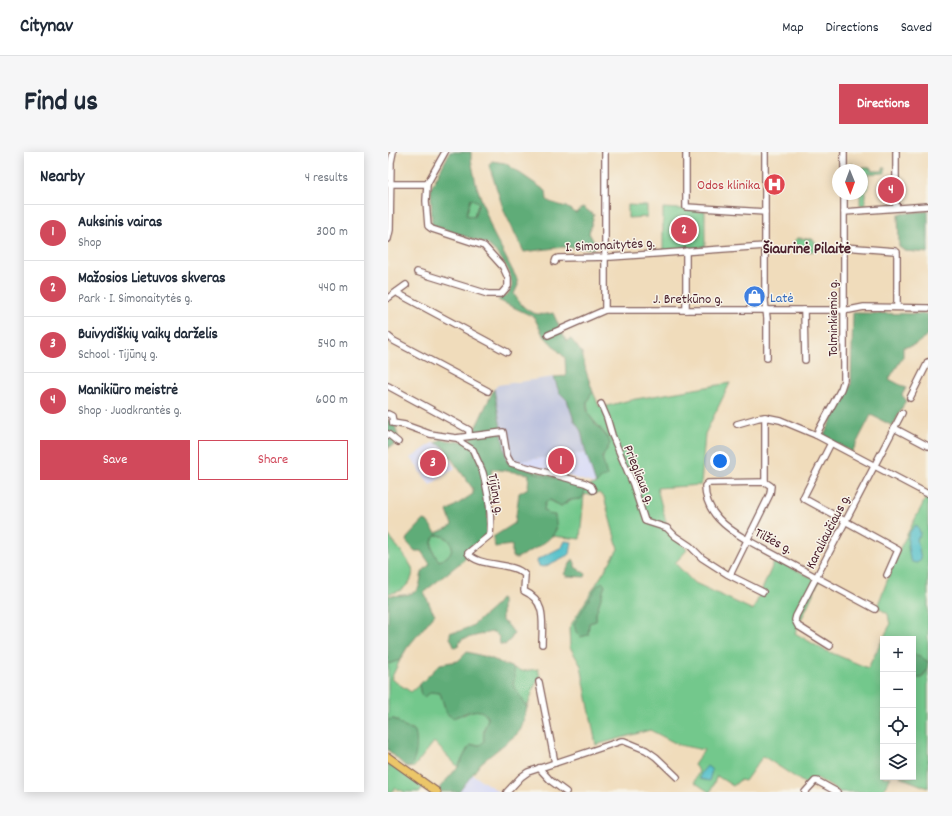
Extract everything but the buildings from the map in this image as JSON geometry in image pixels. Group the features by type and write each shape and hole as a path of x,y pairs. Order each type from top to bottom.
{"main road":[{"path":"388,757 437,792"}],"street":[{"path":"388,239 390,230 390,162 393,152"},
{"path":"417,272 488,294 501,294 508,286 508,278 503,267 492,253 484,246 432,229 428,226 426,201 427,184 445,152"},
{"path":"605,152 605,310"},
{"path":"686,152 686,207 765,212"},
{"path":"765,152 767,358"},
{"path":"844,152 844,164"},
{"path":"896,152 896,208"},
{"path":"389,184 427,184"},
{"name":"Tolminkiemio g.","path":"816,435 841,389 844,380 844,200"},
{"path":"844,212 928,206"},
{"name":"I. Simonaitytės g.","path":"556,262 558,258 605,257 765,246"},
{"path":"844,247 895,251 898,253 897,307"},
{"path":"686,251 686,310"},
{"path":"388,298 406,285"},
{"path":"397,292 507,352"},
{"name":"J. Bretkūno g.","path":"548,335 605,310 844,310 897,307 928,308"},
{"path":"804,310 804,360"},
{"path":"388,336 394,341 488,390"},
{"path":"910,398 928,362"},
{"path":"388,386 471,434"},
{"name":"Priegliaus g.","path":"601,404 612,435 633,484 645,521 667,528 690,546 702,558 730,575"},
{"name":"Karaliaučiaus g.","path":"830,646 798,626 795,620 902,413"},
{"path":"388,414 392,416 391,424 405,425 430,434 458,438 471,434 503,432 507,456 511,463 585,482 591,486 593,490"},
{"path":"763,592 730,575 770,494 771,486 765,482 765,417"},
{"path":"737,424 750,419 765,417 780,420 816,435 926,493"},
{"path":"894,428 928,446"},
{"path":"388,434 398,442"},
{"name":"Tijūnų g.","path":"458,438 462,443 473,450 476,461 482,472 490,510 490,535 468,553 476,559 512,568 525,575 524,592 529,594 539,603 541,608 542,644"},
{"path":"831,443 803,498 898,550 887,575"},
{"name":"Tilžės g.","path":"765,482 708,483 706,484 705,492 709,505 714,514 722,524 732,532 875,609"},
{"path":"539,682 555,762"},
{"path":"507,792 524,775 539,768 624,741 646,750 677,777"},
{"path":"539,768 551,781 566,792"},
{"path":"805,792 815,781 817,781 837,792"}],"shaded area":[{"path":"554,377 559,392 567,400 574,420 581,431 586,453 507,462 494,389 498,385"},
{"path":"434,442 441,445 455,468 430,485 411,458"},
{"path":"586,453 596,484 533,466 507,462"},
{"path":"472,774 499,792 459,792"}],"green space":[{"path":"450,152 471,152 476,184 493,233 517,279 518,285 514,294 521,304 529,311 540,314 553,313 566,341 571,339 582,353 593,392 588,400 587,411 609,440 610,444 602,457 607,476 601,478 596,484 581,431 574,420 567,400 559,392 554,377 566,376 565,358 543,335 534,317 498,300 508,294 512,286 510,274 498,254 487,244 432,225 431,188","holes":["471,199 479,202 474,217 466,215"]},
{"path":"492,161 505,163 546,191 547,200 550,202 566,207 576,213 583,207 594,215 589,233 595,244 594,249 563,247 524,252 504,211 489,165"},
{"path":"868,168 871,168 871,171 883,171 883,168 885,168 885,173 868,174"},
{"path":"471,199 479,201 474,217 466,215"},
{"path":"860,200 865,200 865,204 868,205 860,205"},
{"path":"628,205 647,206 647,217 628,218"},
{"path":"663,208 698,210 698,212 705,211 705,247 663,251"},
{"path":"928,211 928,253 905,251 899,247 898,214"},
{"path":"798,238 812,239 815,241 815,251 803,252 795,246 795,240"},
{"path":"853,313 928,314 928,334 917,344 903,347 903,357 889,379 906,388 902,395 906,400 893,426 871,415 852,452 823,437 851,384"},
{"path":"730,383 705,434 701,485 657,488 666,522 687,550 675,563 693,582 753,610 775,560 819,581 795,633 822,649 868,668 880,645 880,780 889,780 882,792 840,792 817,778 807,785 763,756 745,781 740,780 733,786 717,776 709,792 694,782 699,771 694,765 704,750 679,745 650,730 596,745 581,666 570,647 569,628 618,549 604,497 599,493 584,495 580,539 552,536 557,528 544,510 545,504 549,500 561,506 570,500 581,499 581,484 587,486 596,484 599,479 603,457 608,448 606,435 589,415 587,400 593,392 599,406 607,406 630,400","holes":["602,582 605,585 596,613 596,621 589,623 588,635 574,624"]},
{"path":"494,389 507,462 513,466 566,482 581,484 585,487 584,495 581,499 570,500 561,506 550,500 545,503 544,510 548,514 555,515 556,526 554,533 546,542 534,549 517,558 512,557 512,545 495,547 493,537 515,523 519,493 528,488 529,474 492,469 486,535 466,551 465,559 424,592 435,614 407,648 400,660 388,664 388,595 404,595 416,591 419,587 421,575 425,568 430,564 421,551 415,551 406,541 407,538 424,520 427,521 436,533 450,527 452,525 447,511 473,494 473,489 446,451 442,446 436,443 441,439 469,441","holes":["436,535 442,536 450,541 452,549 446,558 439,561 433,551 432,541"]},
{"path":"388,420 395,425 398,437 395,444 388,448"},
{"path":"507,462 580,484 566,482 513,466"},
{"path":"928,494 928,663 920,656 916,655 916,636 884,636 890,625 888,614 877,607 899,550"},
{"path":"388,535 408,561 413,573 410,582 403,589 388,593"},
{"path":"436,535 447,538 452,546 450,554 446,558 439,561 432,548 432,541"},
{"path":"573,559 575,567 586,574 585,577 566,576 564,574"},
{"path":"602,582 605,585 596,613 596,621 589,623 588,635 581,637 576,632 574,624 597,586"},
{"path":"500,599 502,600 502,621 508,625 514,633 511,639 505,645 500,644 499,637 494,632 491,632 462,639 457,647 454,647 450,638 450,633 472,626 493,608"},
{"path":"467,652 490,658 513,668 515,676 513,684 527,708 521,729 517,734 481,763 459,792 442,792 439,790 440,787 458,767 468,748 471,745 480,745 484,741 484,730 488,719 485,714 477,711 468,712 453,718 447,714 440,693 432,692 424,697 421,695 419,685 440,664 458,661"},
{"path":"916,655 928,662 927,670 921,678 917,678"},
{"path":"400,660 391,679 411,692 419,685 421,695 432,692 440,693 444,707 463,715 477,710 486,715 488,719 484,730 484,741 480,745 471,745 468,748 458,767 434,742 414,767 409,768 413,729 402,726 396,720 388,720 388,664"},
{"path":"513,668 522,671 538,669 540,677 534,687 527,708 512,684 515,676"},
{"path":"928,668 928,788 908,780 916,780 916,677 923,677"},
{"path":"393,719 405,727 415,731 416,751 414,761 409,768 388,750 388,720"},
{"path":"388,759 423,787 419,792 405,792 395,788 392,792 388,792"}],"water":[{"path":"916,525 920,532 917,539 921,559 917,563 912,562 910,559 908,545 908,536"},
{"path":"565,541 572,542 570,554 544,567 539,566 537,562 538,559 562,547"},
{"path":"707,766 712,770 709,781 700,779 701,773"}],"place":[{"name":"Odos klinika","path":"775,184"},
{"name":"Manikiūro meistrė","path":"891,190"},
{"name":"Mažosios Lietuvos skveras","path":"684,230"},
{"name":"Latė","path":"754,297"},
{"name":"Auksinis vairas","path":"561,461"},
{"name":"Buivydiškių vaikų darželis","path":"433,463"}],"district":[{"name":"Šiaurinė Pilaitė","path":"807,247"}]}
